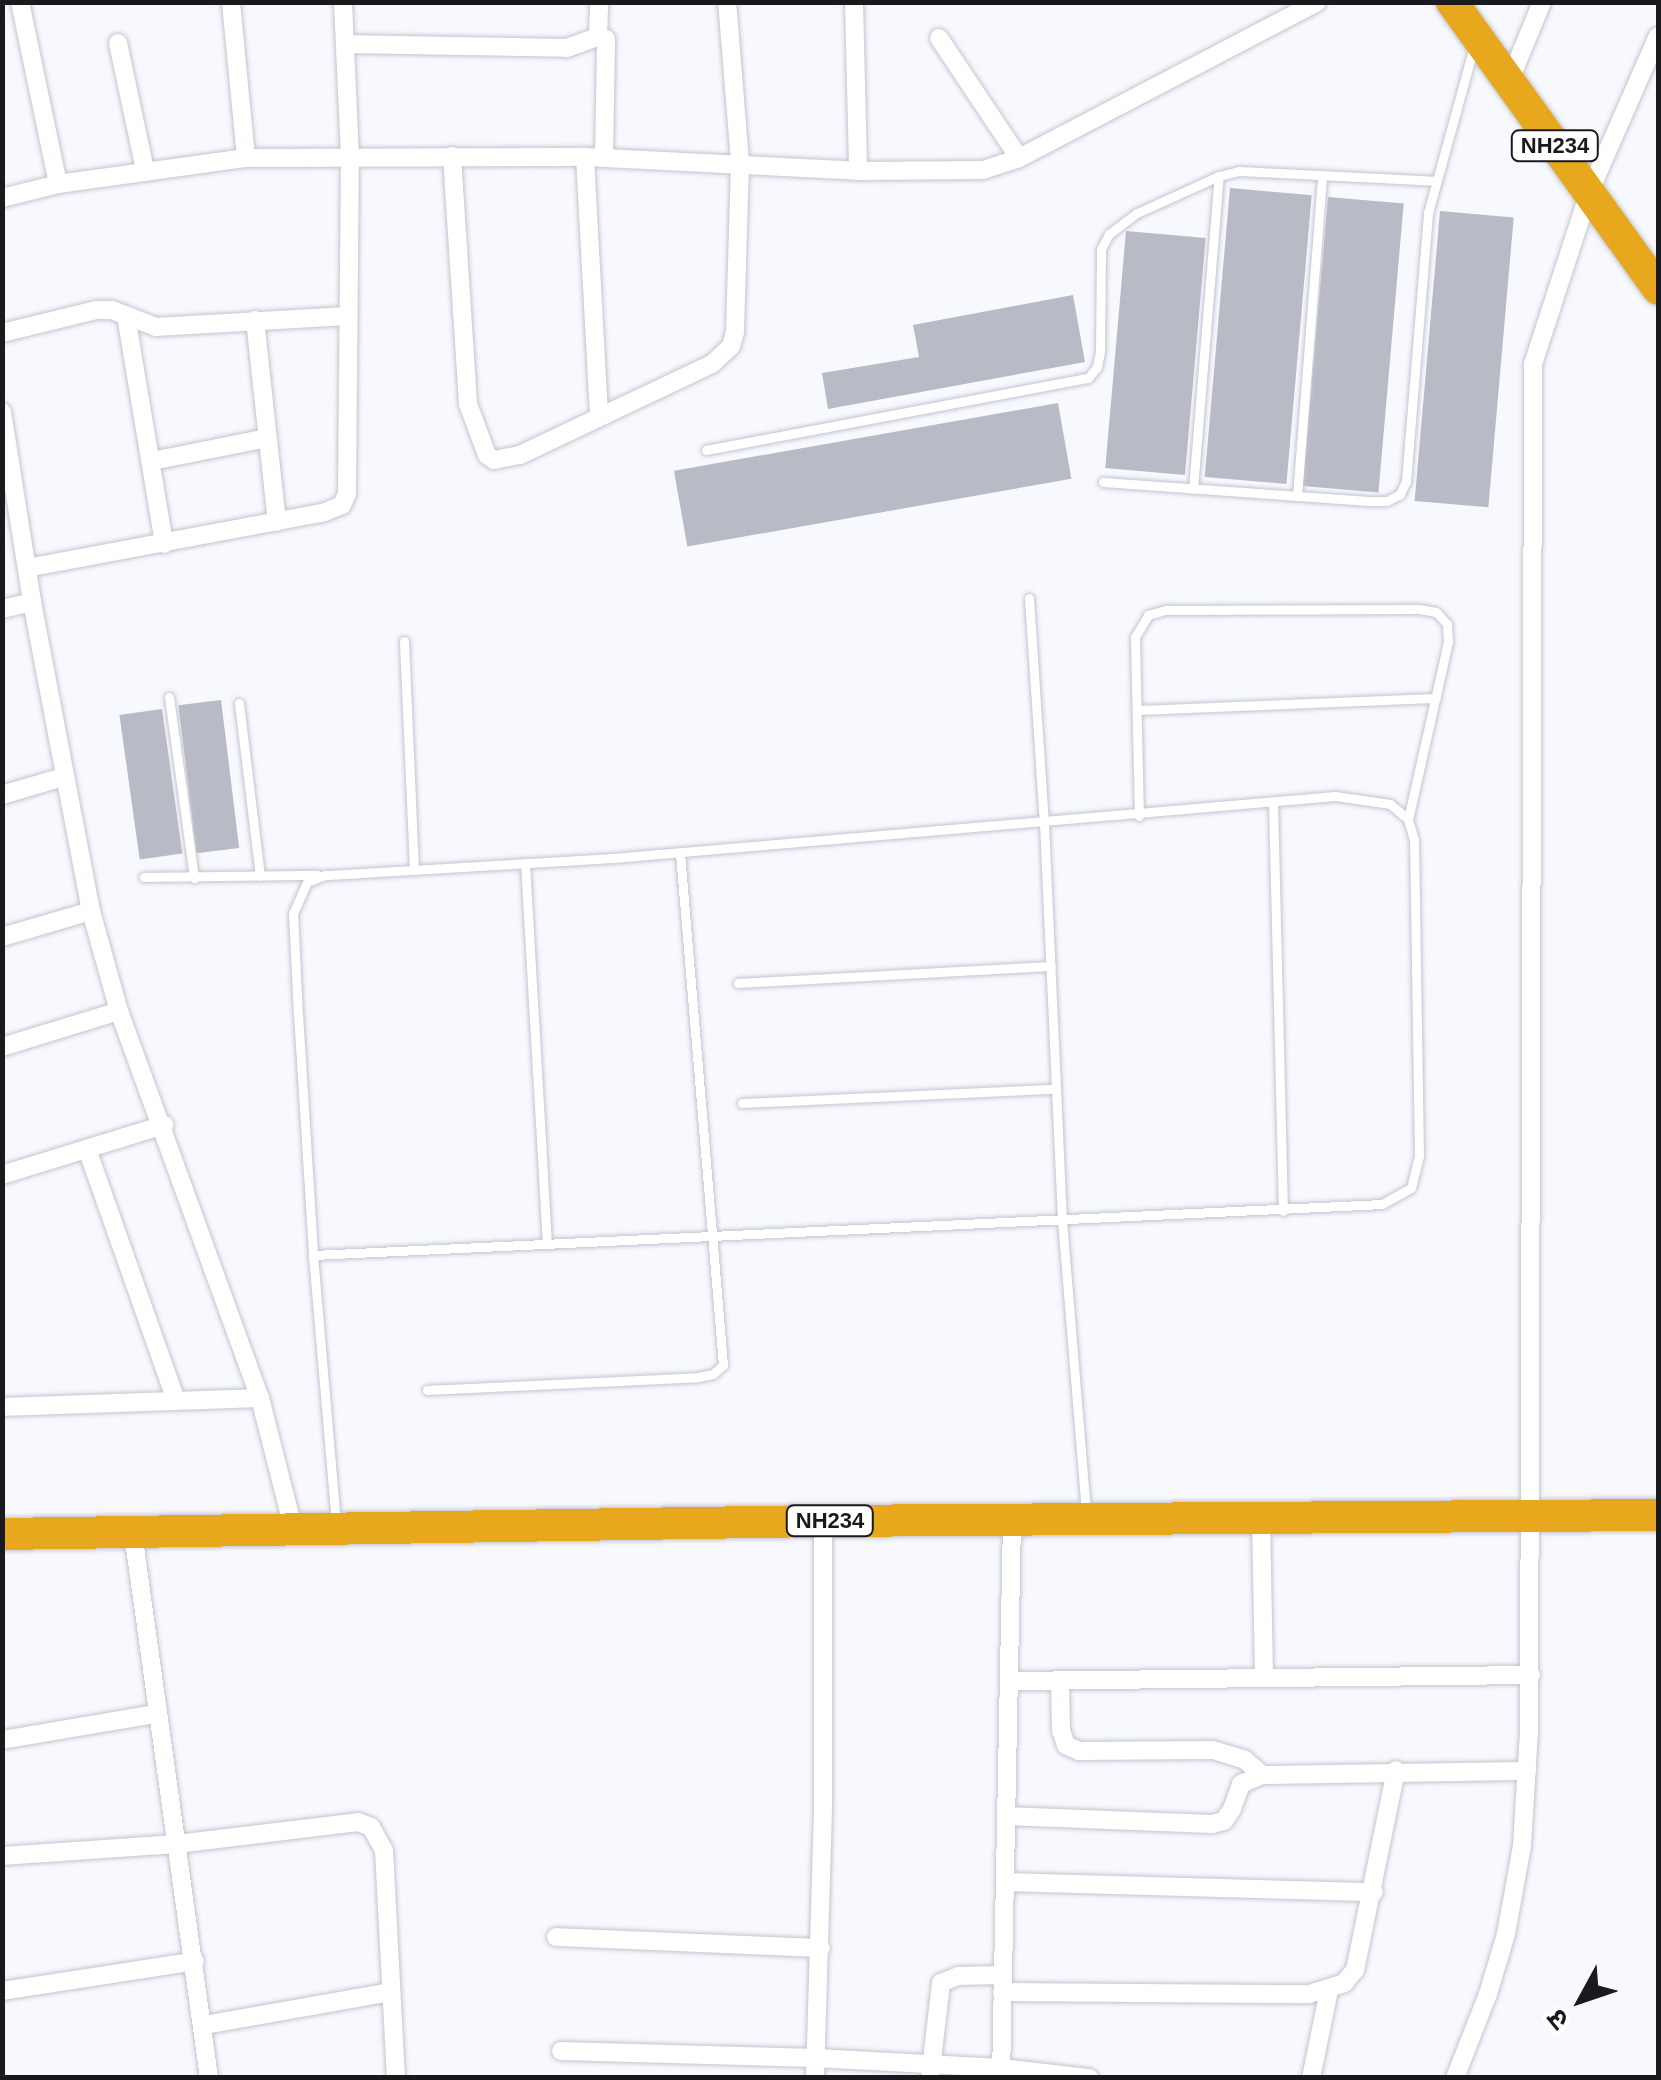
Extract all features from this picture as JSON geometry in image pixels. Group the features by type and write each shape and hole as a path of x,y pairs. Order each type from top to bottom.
{"highway":[{"name":"NH234","path":"1452,2 1658,289"},
{"name":"NH234","path":"2,1534 823,1521 1658,1515"}],"street":[{"path":"20,2 58,184"},
{"path":"231,2 246,158"},
{"path":"26,568 278,522 342,505 346,494 350,157 343,2"},
{"path":"345,44 567,48 598,37 599,2"},
{"path":"452,156 468,404 480,446 494,460 505,459 712,364 731,346 740,162 726,2"},
{"path":"854,2 858,171"},
{"path":"2,198 58,184 246,158 595,157 858,171 983,170 1019,158 1317,2"},
{"path":"1510,82 1542,2"},
{"path":"1455,2078 1488,1994 1506,1934 1522,1846 1527,1771 1531,1518 1530,411 1539,338 1589,193 1658,36"},
{"path":"938,38 1019,158"},
{"path":"599,416 595,157 606,39"},
{"path":"118,43 145,170"},
{"path":"2,332 96,310 112,310 156,327 348,316"},
{"path":"126,316 164,544"},
{"path":"255,320 278,522"},
{"path":"2,412 63,777 91,911 120,1010 260,1398 294,1531"},
{"path":"152,461 267,438"},
{"path":"2,610 32,602"},
{"path":"2,794 63,777"},
{"path":"2,937 91,911"},
{"path":"2,1047 120,1010"},
{"path":"2,1175 164,1125"},
{"path":"87,1150 176,1400"},
{"path":"2,1407 260,1398"},
{"path":"1261,1518 1264,1676"},
{"path":"1001,2072 1012,1681 1012,1519"},
{"path":"816,2068 821,1948 823,1521"},
{"path":"133,1533 210,2078"},
{"path":"1012,1681 1530,1676"},
{"path":"1060,1680 1061,1730 1066,1745 1079,1752 1213,1750 1245,1760 1262,1775"},
{"path":"2,1740 156,1714"},
{"path":"930,2072 942,1983 958,1976 1002,1984 1310,1994 1344,1983 1356,1970 1396,1770"},
{"path":"1006,1816 1212,1824 1224,1820 1232,1809 1241,1784 1262,1775 1527,1771"},
{"path":"2,1856 176,1844 358,1822 371,1828 384,1850 396,2078"},
{"path":"1005,1882 1374,1892"},
{"path":"556,1937 821,1948"},
{"path":"2,1992 195,1961"},
{"path":"1310,2078 1329,1990"},
{"path":"204,2026 391,1992"},
{"path":"561,2052 816,2068 1089,2078"}],"lane":[{"path":"1102,482 1387,501 1400,494 1406,482 1434,180 1477,38"},
{"path":"706,450 1088,378 1097,366 1100,351 1102,249 1109,234 1136,213 1219,176 1239,171 1434,180"},
{"path":"1297,496 1322,175"},
{"path":"1194,489 1219,176"},
{"path":"1029,598 1044,824 1062,1220 1087,1518"},
{"path":"313,1255 710,1233 1284,1211 1382,1204 1410,1188 1419,1156 1414,840 1408,819 1448,642 1447,624 1436,612 1419,609 1166,610 1148,615 1135,637 1139,816"},
{"path":"404,641 414,870"},
{"path":"169,697 194,878"},
{"path":"1137,710 1436,698"},
{"path":"239,703 260,876"},
{"path":"144,877 325,875 526,864 1273,802 1365,798 1390,804 1408,819"},
{"path":"1273,802 1284,1211"},
{"path":"428,1390 713,1374 723,1364 680,853"},
{"path":"526,864 546,1242"},
{"path":"325,875 307,882 293,912 313,1255 337,1529"},
{"path":"738,983 1050,966"},
{"path":"742,1103 1056,1089"}],"building":[{"path":"1230,188 1312,195 1286,484 1205,477"},
{"path":"1328,197 1404,204 1378,493 1303,486"},
{"path":"1440,211 1514,217 1488,507 1415,501"},
{"path":"1126,231 1206,238 1185,475 1105,468"},
{"path":"1073,295 1085,362 828,409 822,373 919,357 913,325"},
{"path":"1058,403 1071,479 687,547 674,471"},
{"path":"221,700 239,848 196,853 178,705"},
{"path":"162,709 182,854 140,860 119,715"}]}
